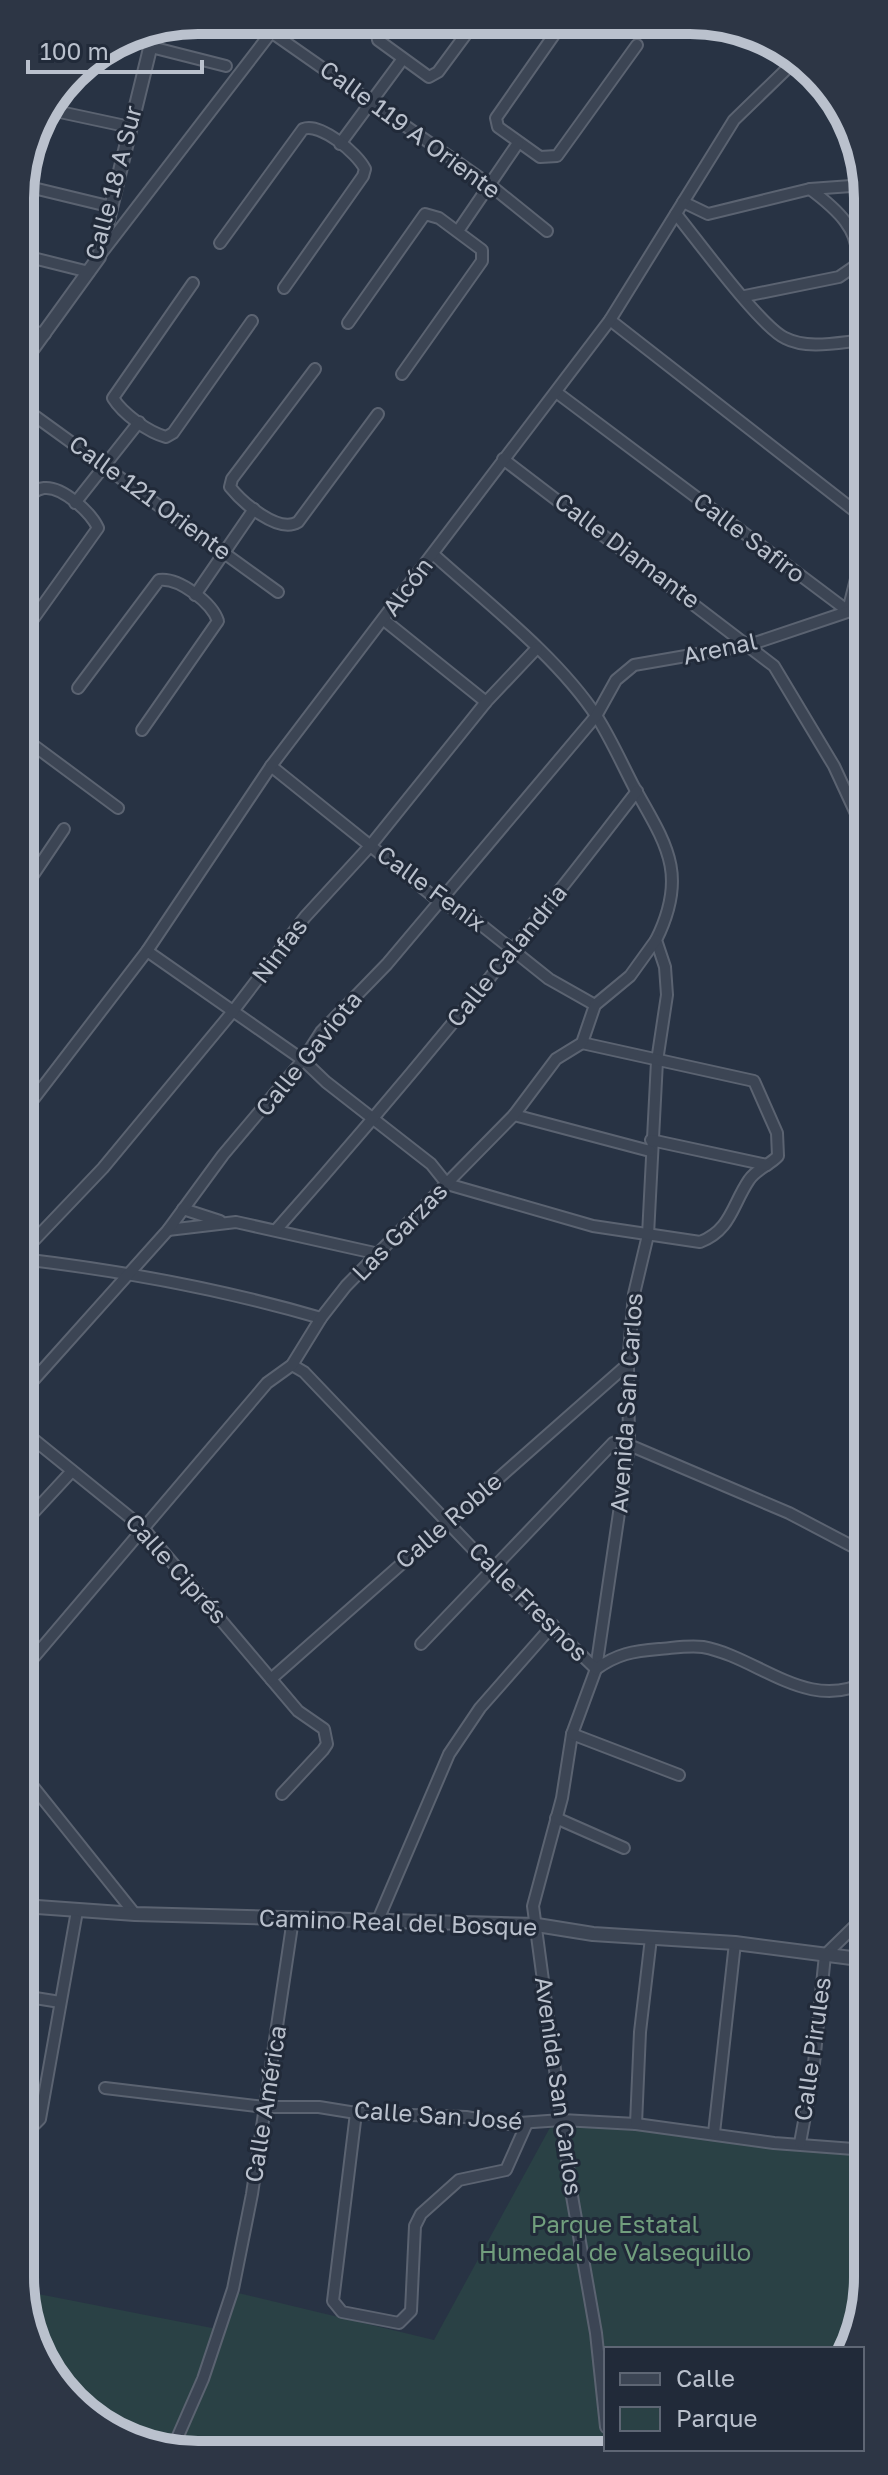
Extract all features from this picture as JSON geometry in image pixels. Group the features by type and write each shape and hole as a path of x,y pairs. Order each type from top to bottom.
{"street":[{"path":"99,257 269,34"},
{"name":"Calle 119 A Oriente","path":"274,34 490,185 547,231"},
{"path":"377,34 378,40 402,60 424,74 434,75 466,34"},
{"path":"554,34 498,112 498,127 540,157 557,156 637,45"},
{"name":"Calle 18 A Sur","path":"34,348 99,257 152,41"},
{"path":"151,47 226,66"},
{"path":"340,144 402,60"},
{"name":"Alcón","path":"34,1098 147,951 271,766 610,320 734,120 789,67"},
{"path":"59,112 130,127"},
{"path":"220,243 303,129 316,128 340,144 361,162 365,169 363,176 284,288"},
{"path":"458,231 518,143"},
{"path":"683,202 708,214 810,189 853,186"},
{"path":"34,188 112,207"},
{"path":"810,189 846,220 854,243"},
{"path":"348,323 419,219 432,214 482,250 482,261 402,374"},
{"path":"676,214 761,318 786,339 811,343 854,341"},
{"path":"34,258 89,272"},
{"path":"745,296 839,277 854,267"},
{"path":"193,283 113,398 157,434 166,437 173,433 252,321"},
{"path":"610,320 854,511"},
{"path":"34,332 45,334"},
{"path":"315,369 232,479 230,487 254,509 281,524 291,526 298,522 378,414"},
{"name":"Calle Safiro","path":"556,392 848,611"},
{"name":"Calle 121 Oriente","path":"34,415 278,592"},
{"path":"75,503 139,422"},
{"name":"Calle Diamante","path":"503,459 749,645 786,681 834,766 854,809"},
{"path":"34,492 43,488 54,489 75,503 94,520 98,528 95,537 34,619"},
{"path":"195,595 227,553 254,509"},
{"path":"147,951 303,1060 326,1082 431,1164 447,1184 593,1226 700,1242 714,1237 731,1216 750,1178 778,1156 780,1142 754,1081 582,1043 595,1005 630,976 656,940 669,907 670,857 653,816 596,716 537,648 433,554"},
{"path":"78,688 159,580 172,580 195,595 214,612 218,621 142,730"},
{"path":"848,611 854,587"},
{"name":"Arenal","path":"596,716 616,680 634,665 749,645 854,609"},
{"path":"384,620 486,702"},
{"name":"Ninfas","path":"34,1240 103,1168 234,1010 305,917 371,845 486,702 537,648"},
{"name":"Calle Gaviota","path":"34,1379 168,1230 223,1155 303,1060 321,1032 387,964 596,716"},
{"path":"34,746 118,808"},
{"name":"Calle Fenix","path":"271,766 439,901 475,920 549,979 595,1005"},
{"name":"Calle Calandria","path":"276,1230 375,1119 514,951 637,791"},
{"path":"34,874 64,829"},
{"name":"Avenida San Carlos","path":"604,2408 596,2333 562,2120 534,1897 556,1818 572,1734 596,1669 629,1442 628,1364 634,1294 648,1235 650,1145 667,983 656,940"},
{"name":"Las Garzas","path":"34,1657 267,1383 292,1365 321,1318 478,1147 514,1115 556,1059 582,1043"},
{"path":"514,1115 650,1145 767,1165"},
{"path":"183,1209 222,1222 276,1230 379,1254"},
{"path":"168,1230 222,1222"},
{"path":"34,1260 128,1272 238,1294 321,1318"},
{"name":"Calle Roble","path":"271,1679 628,1364"},
{"name":"Calle Fresnos","path":"292,1365 304,1372 493,1570 596,1669"},
{"name":"Calle Ciprés","path":"34,1440 143,1528 298,1711 324,1729 327,1744 282,1794"},
{"path":"421,1644 613,1443 629,1442 777,1507 854,1547"},
{"path":"34,1512 72,1471"},
{"path":"378,1920 449,1754 480,1708 553,1625"},
{"path":"596,1669 622,1653 699,1647 759,1668 806,1690 854,1686"},
{"path":"572,1734 679,1775"},
{"path":"34,1788 135,1914"},
{"path":"556,1818 624,1848"},
{"name":"Camino Real del Bosque","path":"34,1907 135,1914 537,1925 651,1938 735,1943 854,1958"},
{"path":"34,2125 40,2119 77,1911"},
{"name":"Calle América","path":"176,2439 203,2379 233,2289 265,2107 293,1919"},
{"path":"825,1955 854,1927"},
{"path":"636,2124 640,2032 651,1938"},
{"path":"714,2133 735,1943"},
{"name":"Calle Pirules","path":"800,2143 813,2073 825,1955"},
{"path":"34,1998 60,2002"},
{"name":"Calle San José","path":"105,2088 265,2107 319,2107 356,2113 527,2123 562,2120 636,2124 854,2149"},
{"path":"356,2113 333,2295 336,2307 342,2312 399,2323 411,2311 415,2226 421,2214 466,2176 506,2170 527,2123"}],"green space":[{"name":"Parque Estatal Humedal de Valsequillo","path":"553,2122 854,2153 854,2288 838,2347 604,2347 604,2441 187,2441 166,2438 125,2424 82,2393 51,2350 35,2293 217,2329 230,2291 434,2340"}]}
